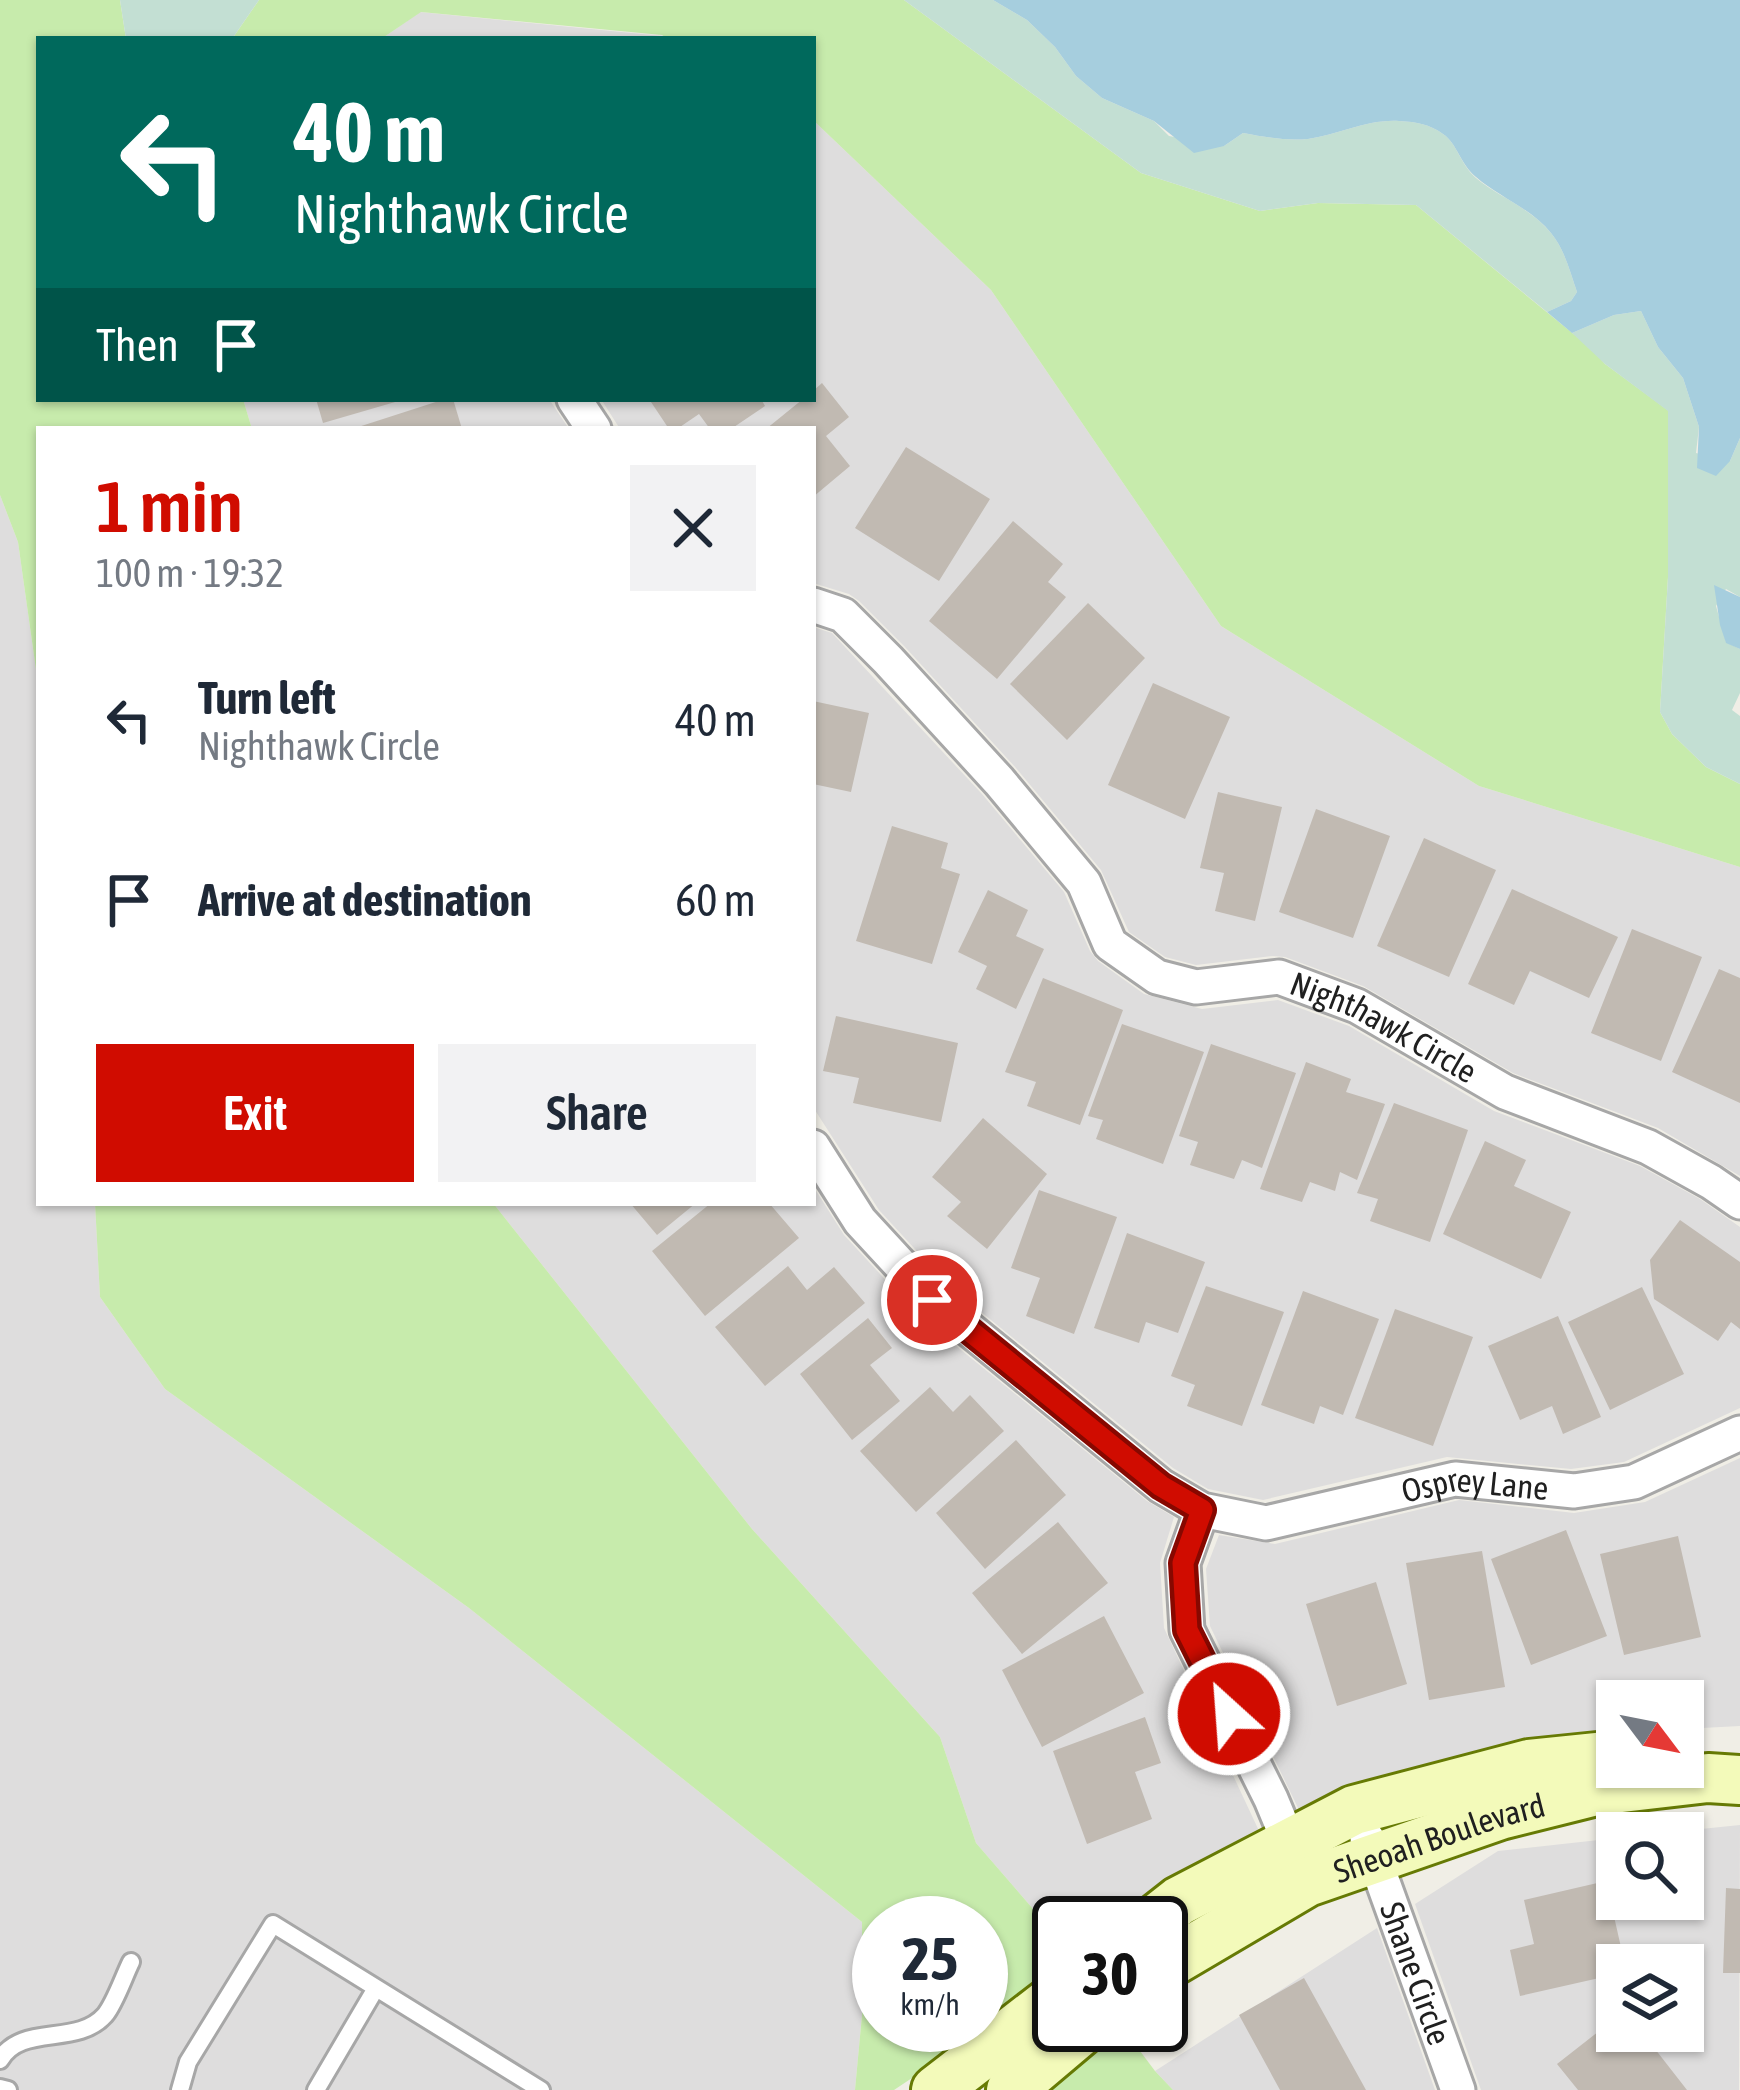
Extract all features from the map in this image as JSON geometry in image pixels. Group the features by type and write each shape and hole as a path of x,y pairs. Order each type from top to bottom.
{"street":[{"name":"Nighthawk Circle","path":"816,606 844,615 904,677 1084,883 1110,944 1157,977 1196,987 1279,977 1357,1006 1504,1092 1648,1147 1740,1202"},
{"path":"816,1152 860,1221 932,1300 1161,1486 1202,1510 1183,1563 1187,1630 1298,1863"},
{"name":"Osprey Lane","path":"1202,1510 1266,1522 1455,1478 1574,1491 1634,1482 1740,1433"},
{"path":"1704,1750 1740,1748"},
{"name":"Sheoah Boulevard","path":"1188,1947 1298,1863 1354,1810 1529,1764 1596,1757"},
{"name":"Sheoah Boulevard","path":"1188,1898 1298,1863 1376,1858 1500,1815 1596,1791 1708,1778 1740,1780"},
{"path":"1354,1810 1376,1858"},
{"name":"Shane Circle","path":"1376,1858 1458,2090"},
{"path":"936,2090 1032,2016"},
{"path":"1010,2090 1056,2052"}],"lane":[{"path":"180,2090 188,2062 273,1924 541,2090"},
{"path":"0,2060 14,2044 81,2032 105,2015 131,1962"},
{"path":"316,2090 376,1988"}],"shaded area":[{"path":"420,12 662,36 385,36"},
{"path":"816,123 991,290 1221,626 1479,786 1740,867 1740,1176 1658,1128 1513,1073 1363,986 1285,957 1196,965 1165,957 1129,932 1101,870 905,647 859,601 816,584 816,426 618,426 603,402 816,402"},
{"path":"244,402 551,402 567,426 251,426"},
{"path":"0,495 18,542 36,670 36,1206 95,1206 100,1297 165,1389 469,1608 852,1914 852,2052 859,2052 855,2090 0,2090"},
{"path":"816,628 832,633 982,794 1064,892 1098,961 1144,994 1202,1009 1278,1000 1349,1026 1494,1111 1640,1166 1740,1227 1740,1408 1624,1462 1571,1469 1447,1457 1263,1500 1208,1489 1173,1468 948,1285 879,1210 816,1112"},
{"path":"816,1191 844,1235 918,1315 1147,1501 1174,1517 1160,1563 1164,1628 1260,1833 1146,1896 1032,1896 1032,1908 976,1843 940,1737 752,1529 495,1206 816,1206"},
{"path":"1740,1458 1740,1726 1704,1728 1704,1680 1596,1680 1596,1734 1520,1743 1365,1783 1324,1796 1300,1812 1210,1626 1206,1569 1219,1535 1275,1544 1459,1500 1574,1513 1645,1502"},
{"path":"1740,1825 1739,2090 1481,2090 1415,1904 1498,1851 1596,1840 1596,1920 1704,1920 1704,1829"},
{"path":"1377,1928 1435,2090 1173,2090 1155,2071"}],"green space":[{"path":"0,0 120,0 126,36 36,36 36,402 244,402 251,426 36,426 36,670 18,542 0,495"},
{"path":"120,0 259,0 234,36 126,36"},
{"path":"259,0 904,0 1141,173 1260,211 1318,203 1416,205 1605,364 1669,411 1668,577 1660,712 1672,734 1706,767 1740,784 1740,867 1479,786 1221,626 991,290 816,123 816,36 664,36 421,12 385,36 234,36"},
{"path":"904,0 993,0 1027,20 1102,98 1154,121 1169,136 1224,146 1243,133 1308,139 1387,121 1433,128 1448,138 1476,178 1551,233 1577,292 1571,301 1547,312 1416,205 1318,203 1260,211 1141,173"},
{"path":"1641,311 1658,347 1683,378 1699,427 1696,453 1730,461 1740,438 1740,597 1726,589 1716,606 1726,642 1740,649 1740,693 1732,710 1740,716 1740,784 1706,767 1672,734 1660,712 1668,577 1668,411 1572,333 1614,315"},
{"path":"95,1206 495,1206 752,1529 940,1737 976,1843 1032,1908 1032,1985 1008,2004 1008,1896 852,1896 852,1914 469,1608 165,1389 100,1297"},
{"path":"859,2052 947,2052 894,2090 855,2090"},
{"path":"1092,2052 1141,2052 1173,2090 1047,2090"}],"water":[{"path":"993,0 1740,0 1740,438 1730,461 1716,476 1697,468 1699,427 1683,378 1658,347 1641,311 1614,315 1572,333 1547,312 1571,301 1577,292 1556,240 1534,217 1476,177 1438,131 1417,123 1387,121 1308,139 1243,133 1224,146 1194,153 1154,121 1102,98 1027,20"},
{"path":"1714,585 1740,597 1740,649 1726,643"}],"building":[{"path":"822,383 849,417 826,436 850,466 816,494 816,426 770,426 799,402 816,402 816,388"},
{"path":"317,402 395,402 323,423"},
{"path":"436,402 454,402 461,426 361,426"},
{"path":"651,402 763,402 765,406 735,426 708,426 699,414 681,426 667,426"},
{"path":"906,447 990,499 939,581 855,528"},
{"path":"1013,521 1063,564 1048,582 1066,597 997,679 929,621"},
{"path":"1088,603 1145,658 1067,740 1010,684"},
{"path":"1153,683 1230,717 1185,819 1108,785"},
{"path":"816,702 869,713 851,792 816,785"},
{"path":"1218,792 1282,807 1255,921 1215,911 1224,873 1200,868"},
{"path":"1316,809 1390,836 1353,938 1279,912"},
{"path":"892,826 948,843 941,868 960,874 932,964 856,941"},
{"path":"1424,838 1496,870 1449,977 1377,946"},
{"path":"1512,889 1618,937 1589,998 1530,971 1514,1005 1468,984"},
{"path":"988,890 1028,910 1016,936 1044,949 1016,1009 976,989 987,966 958,952"},
{"path":"1632,929 1702,957 1661,1061 1591,1033"},
{"path":"1719,969 1740,978 1740,1103 1672,1072"},
{"path":"1043,978 1123,1010 1080,1125 1027,1106 1036,1082 1005,1072"},
{"path":"836,1016 958,1043 941,1122 853,1103 859,1078 823,1071"},
{"path":"1122,1024 1204,1052 1163,1164 1096,1139 1103,1120 1088,1116"},
{"path":"1211,1044 1296,1073 1262,1168 1242,1160 1234,1179 1190,1165 1198,1142 1179,1136"},
{"path":"1306,1062 1351,1079 1346,1092 1385,1104 1357,1180 1340,1172 1335,1191 1310,1182 1302,1202 1260,1189"},
{"path":"1394,1103 1468,1130 1430,1242 1370,1221 1378,1199 1357,1193"},
{"path":"983,1118 1047,1174 987,1249 947,1216 961,1202 932,1177"},
{"path":"1485,1141 1526,1160 1514,1186 1571,1212 1541,1279 1443,1234"},
{"path":"1039,1190 1117,1217 1074,1334 1026,1316 1040,1278 1011,1268"},
{"path":"633,1206 692,1206 657,1235"},
{"path":"707,1206 772,1206 799,1238 705,1316 652,1251"},
{"path":"1680,1220 1740,1262 1740,1329 1731,1322 1718,1341 1654,1299 1650,1260"},
{"path":"1127,1233 1205,1262 1178,1333 1146,1322 1139,1343 1094,1328"},
{"path":"788,1266 807,1290 834,1267 865,1303 765,1386 715,1327"},
{"path":"1206,1286 1284,1312 1242,1426 1187,1406 1195,1385 1171,1376"},
{"path":"1642,1287 1684,1374 1610,1410 1568,1322"},
{"path":"1303,1291 1379,1319 1343,1415 1320,1406 1314,1424 1261,1405"},
{"path":"1395,1309 1473,1337 1433,1446 1355,1418"},
{"path":"1558,1316 1601,1417 1563,1434 1552,1406 1520,1420 1488,1346"},
{"path":"868,1318 892,1348 870,1365 900,1401 852,1440 800,1374"},
{"path":"930,1387 953,1412 970,1395 1004,1431 916,1512 860,1451"},
{"path":"1016,1440 1066,1495 985,1569 936,1513"},
{"path":"1058,1522 1108,1583 1022,1654 972,1593"},
{"path":"1566,1530 1607,1636 1531,1665 1491,1559"},
{"path":"1678,1536 1701,1637 1624,1655 1600,1554"},
{"path":"1482,1551 1505,1687 1429,1700 1406,1563"},
{"path":"1376,1582 1407,1684 1337,1706 1306,1604"},
{"path":"1104,1616 1144,1693 1042,1747 1002,1670"},
{"path":"1145,1717 1161,1763 1135,1772 1152,1819 1087,1844 1053,1751"},
{"path":"1596,1883 1596,1920 1615,1920 1620,1944 1596,1944 1596,1979 1520,1996 1510,1950 1534,1944 1524,1900"},
{"path":"1726,1888 1740,1889 1740,1973 1723,1973"},
{"path":"1304,1978 1366,2090 1280,2090 1239,2015"},
{"path":"1596,2033 1596,2052 1657,2052 1687,2090 1578,2090 1557,2064"}],"route":[{"path":"932,1300 1161,1486 1202,1510 1183,1563 1187,1630 1229,1714"}]}
